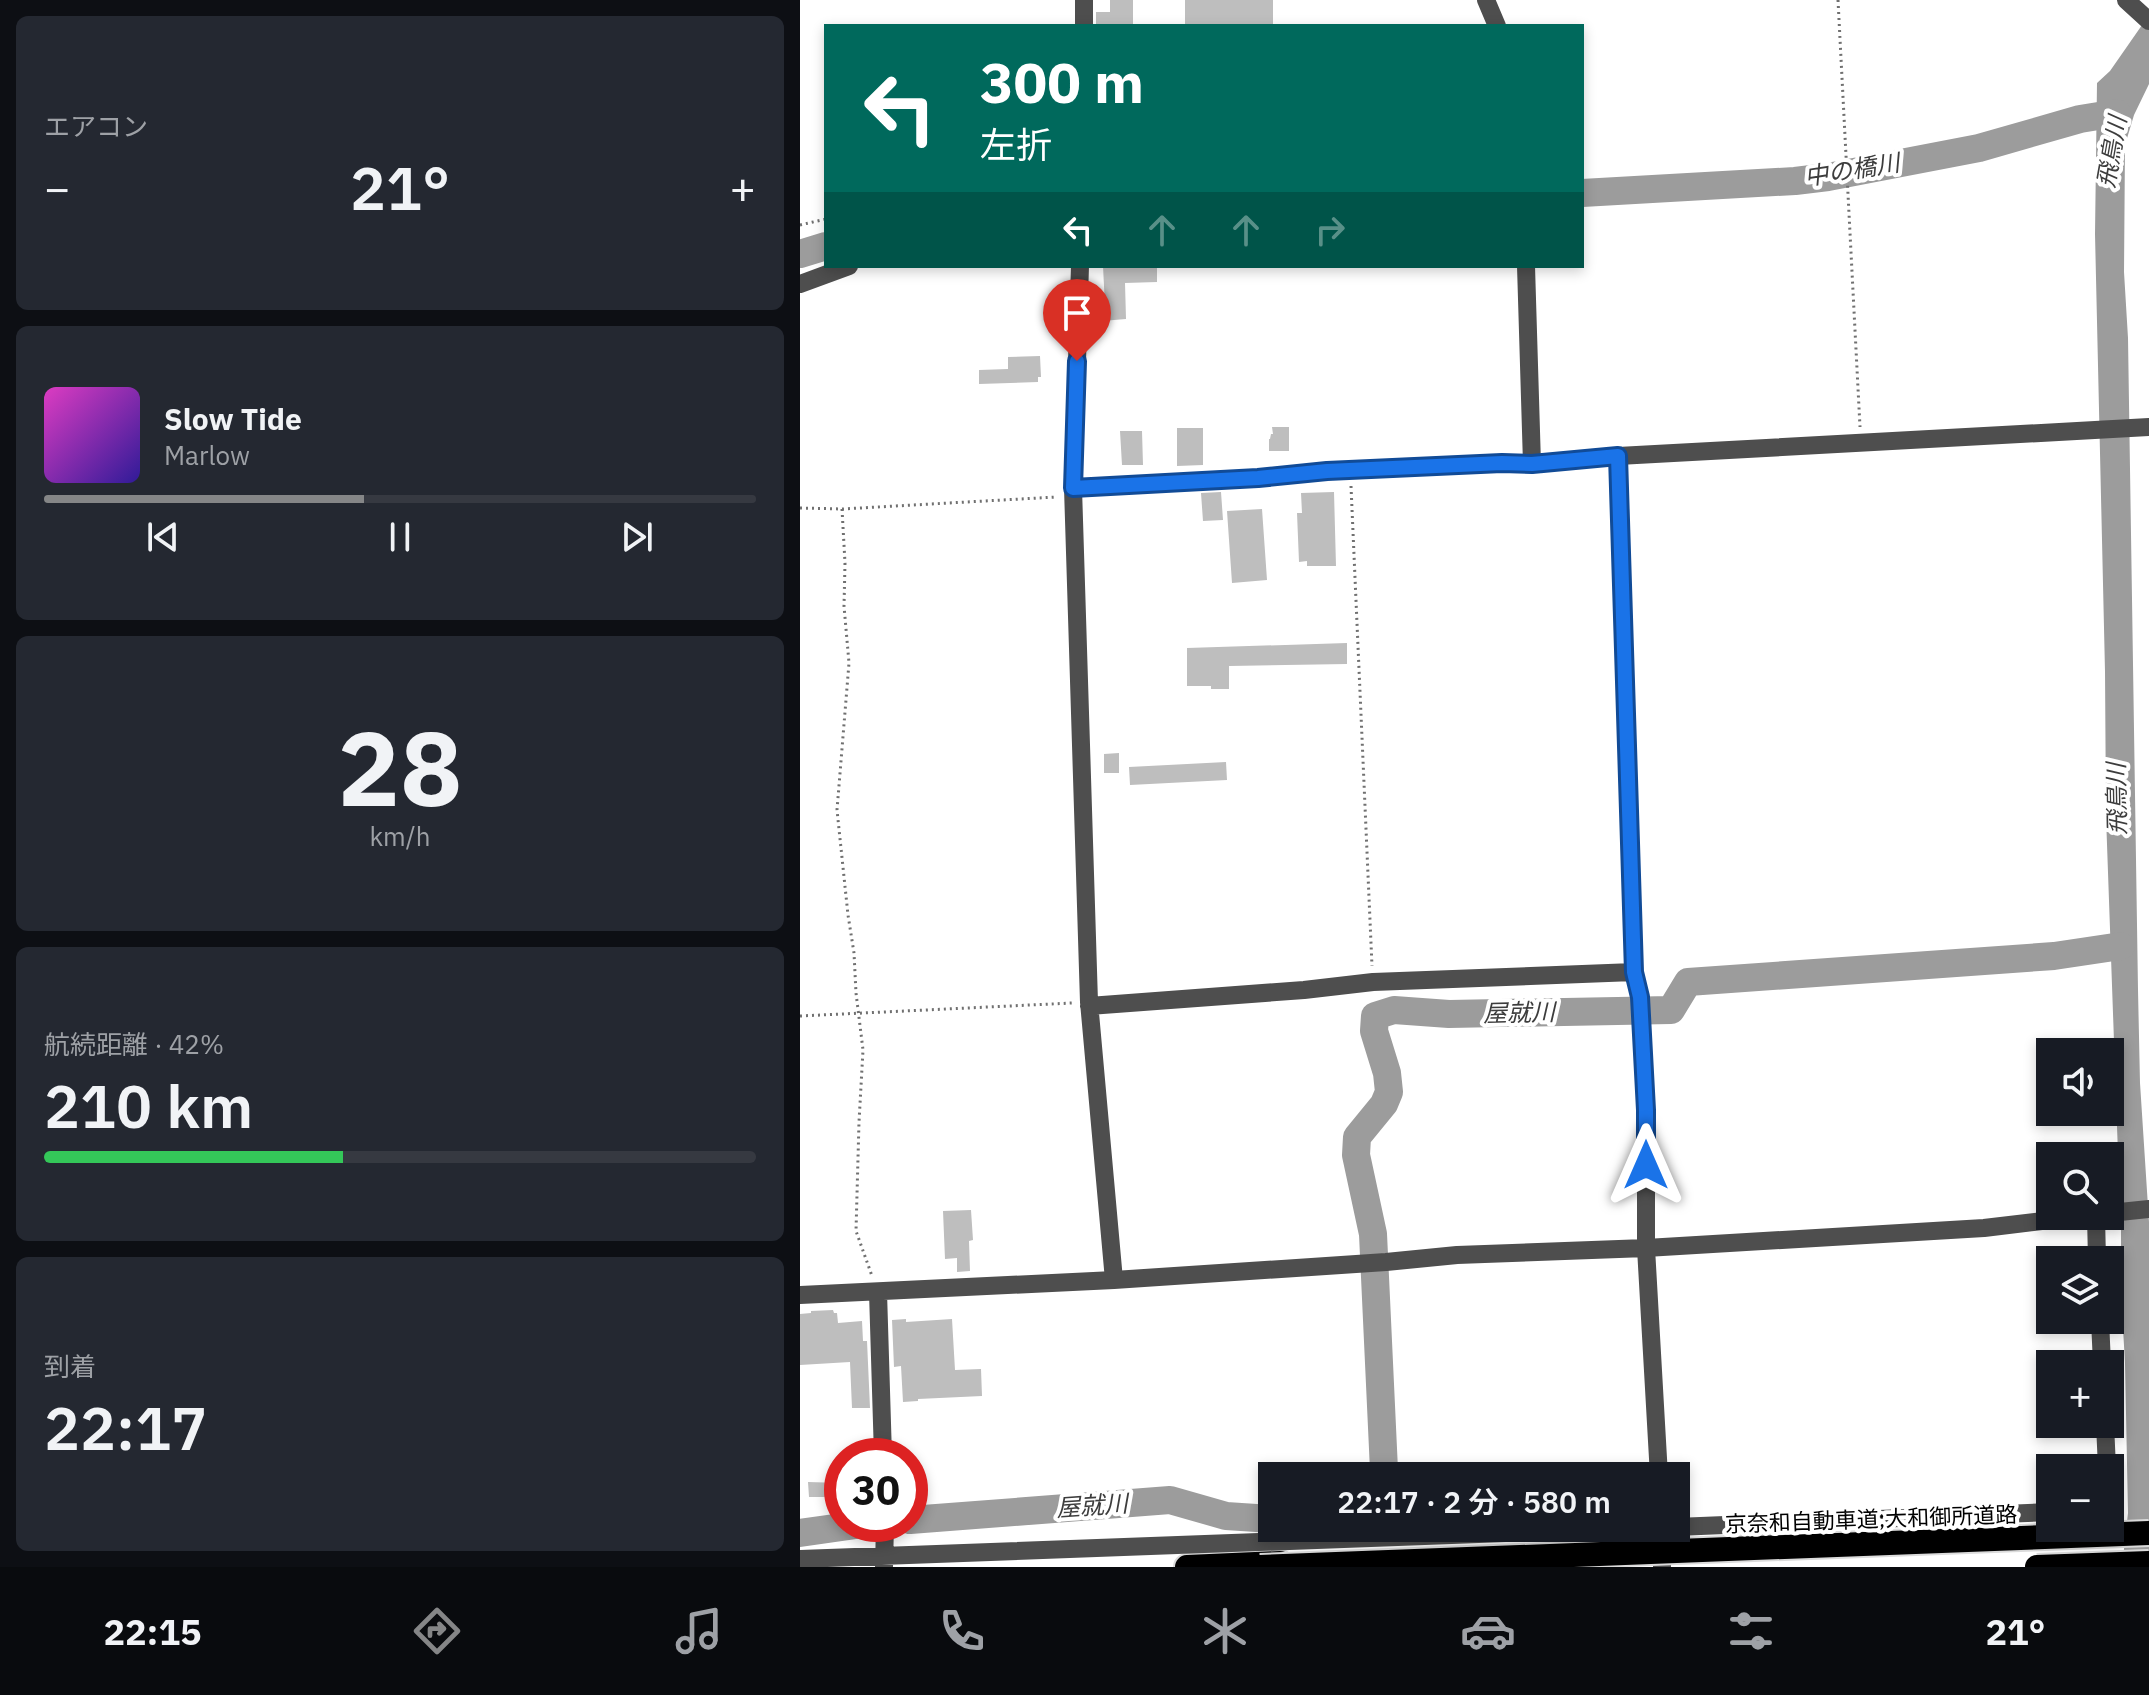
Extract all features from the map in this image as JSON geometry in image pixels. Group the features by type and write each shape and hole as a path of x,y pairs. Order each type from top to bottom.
{"highway":[{"path":"1187,1567 2149,1531"},
{"name":"京奈和自動車道;大和御所道路","path":"1260,1567 2149,1531"},
{"path":"2037,1567 2148,1566"}],"street":[{"path":"1084,0 1084,24"},
{"path":"1486,0 1496,24"},
{"path":"2129,3 2149,21"},
{"path":"800,284 844,268"},
{"path":"1080,268 1073,492 1089,1004 1114,1280"},
{"path":"1526,268 1532,464"},
{"path":"1073,492 1350,470 1532,464 1618,456 2149,427"},
{"path":"1618,456 1634,972 1640,997 1646,1110 1646,1248 1658,1462"},
{"path":"1089,1004 1304,990 1373,982 1634,972"},
{"path":"2124,1212 2149,1209"},
{"path":"800,1295 1114,1280 1457,1255 1646,1248 1984,1228 2036,1222"},
{"path":"878,1292 882,1438"},
{"path":"1690,1526 2036,1513"},
{"path":"884,1562 885,1542"},
{"path":"800,1559 884,1562 1329,1542"}],"path":[{"path":"1838,0 1861,443"},
{"path":"800,225 824,219"},
{"path":"1350,470 1373,982"},
{"path":"800,508 842,509 1073,492"},
{"path":"842,509 844,606 849,663 837,810 863,1050 856,1231 878,1292"},
{"path":"800,1016 1089,1004"}],"water":[{"name":"飛鳥川","path":"2149,15 2149,84 2134,115 2125,145 2124,272 2128,338 2140,1083 2149,1222 2149,1567 2122,1567 2128,1513 2124,1246 2121,1246 2121,1230 2124,1230 2124,1142 2118,1142 2117,1126 2124,1126 2124,1038 2114,1038 2106,816 2095,234 2097,83 2110,71"}],"building":[{"path":"1110,0 1133,0 1133,24 1096,24 1096,12 1110,12"},
{"path":"1185,0 1273,0 1273,24 1185,24"},
{"path":"1103,268 1157,268 1157,282 1125,283 1126,319 1102,321 1102,306 1105,306"},
{"path":"1040,356 1041,377 1038,377 1038,382 979,384 979,370 1008,369 1008,357"},
{"path":"1272,427 1289,427 1289,451 1269,451"},
{"path":"1177,428 1203,428 1203,465 1177,466"},
{"path":"1120,431 1142,431 1143,465 1122,465"},
{"path":"1221,492 1223,520 1203,521 1201,493"},
{"path":"1334,492 1336,566 1307,566 1307,561 1299,562 1297,513 1302,513 1301,493"},
{"path":"1262,509 1267,580 1232,583 1227,511"},
{"path":"1347,643 1347,664 1229,666 1229,689 1187,686 1187,648"},
{"path":"1119,753 1119,773 1104,773 1104,754"},
{"path":"1226,762 1227,780 1130,785 1129,767"},
{"path":"971,1210 973,1240 969,1241 970,1271 957,1272 957,1258 945,1259 943,1211"},
{"path":"833,1310 837,1313 838,1323 862,1321 863,1341 867,1341 870,1408 852,1408 850,1362 800,1365 800,1314"},
{"path":"906,1319 906,1322 952,1319 955,1370 981,1369 982,1396 903,1402 901,1366 894,1367 892,1320"},
{"path":"808,1482 824,1482 824,1497 809,1497"}],"waterway":[{"name":"中の橋川","path":"1584,193 1828,177 1979,148 2080,119 2117,113"},
{"name":"中の橋川","path":"800,254 824,247"},
{"name":"屋就川","path":"1384,1462 1373,1234 1356,1155 1357,1137 1384,1104 1389,1092 1387,1073 1374,1031 1375,1016 1394,1010 1449,1014 1671,1010 1688,982 2054,956 2121,946"},
{"name":"屋就川","path":"928,1519 1170,1500 1226,1516 1258,1518"},
{"name":"屋就川","path":"800,1533 824,1530"}],"route":[{"path":"1077,361 1073,488 1327,471 1532,464 1618,456 1634,972 1640,997 1646,1165"}]}
